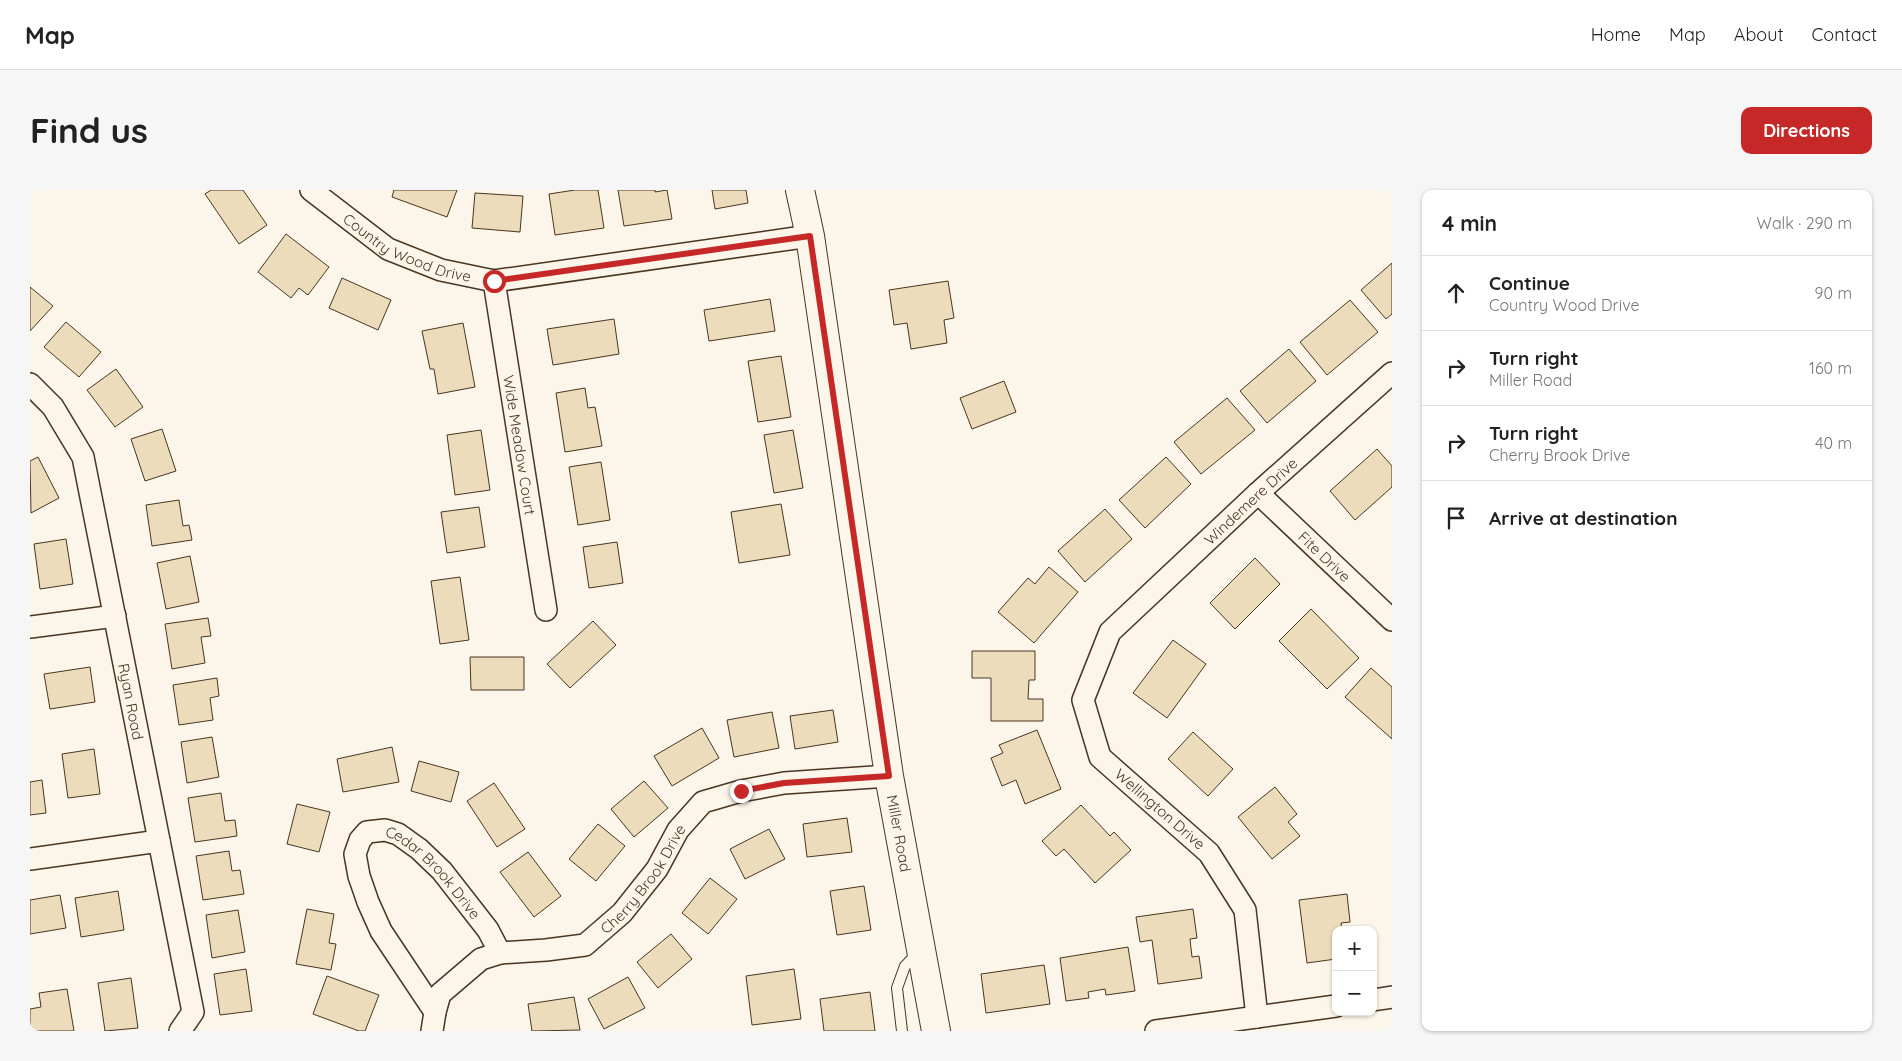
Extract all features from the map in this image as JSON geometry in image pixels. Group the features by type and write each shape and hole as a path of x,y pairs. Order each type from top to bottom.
{"street":[{"name":"Country Wood Drive","path":"311,190 388,249 441,270 494,281 810,236"},
{"name":"Miller Road","path":"800,190 810,236 889,776 936,1031"},
{"name":"Wide Meadow Court","path":"494,281 546,610"},
{"name":"Windemere Drive","path":"1110,632 1258,493 1392,372"},
{"name":"Ryan Road","path":"30,384 53,407 83,457 193,1012 180,1031"},
{"name":"Fite Drive","path":"1258,493 1392,620"},
{"path":"30,627 115,616"},
{"name":"Wellington Drive","path":"1110,632 1083,700 1100,757 1209,853 1245,910 1257,1017"},
{"name":"Cherry Brook Drive","path":"433,1021 440,994 481,959 500,953 585,945 622,913 657,869 678,830 703,802 741,791 784,783 889,776"},
{"name":"Cedar Brook Drive","path":"433,1021 381,931 368,902 359,876 355,854 360,840 367,832 385,830 398,834 419,849 442,871 488,930 500,953"},
{"path":"30,858 159,841"},
{"path":"1377,999 1392,997"},
{"path":"1156,1031 1332,1007"}],"lane":[{"path":"902,1031 897,988 905,966 921,950"}],"building":[{"path":"211,190 243,190 267,225 239,244 205,194"},
{"path":"394,190 457,190 447,217 392,197"},
{"path":"575,190 598,190 604,228 555,235 549,194"},
{"path":"618,190 655,190 655,192 667,190 672,219 624,226"},
{"path":"712,190 746,190 748,203 715,209"},
{"path":"475,193 523,196 520,232 472,228"},
{"path":"286,234 329,267 308,295 299,288 291,298 258,272"},
{"path":"1392,263 1392,314 1386,319 1361,290"},
{"path":"342,278 391,300 378,330 329,308"},
{"path":"948,281 954,318 944,320 947,343 911,349 907,323 894,325 889,290"},
{"path":"30,287 53,306 30,331"},
{"path":"770,299 775,331 709,341 704,310"},
{"path":"1350,300 1378,332 1327,375 1300,342"},
{"path":"614,319 619,354 553,365 547,329"},
{"path":"66,322 101,352 79,377 44,347"},
{"path":"463,323 475,387 438,394 434,369 430,369 422,331"},
{"path":"1289,349 1316,381 1267,423 1240,391"},
{"path":"781,356 791,417 758,422 748,361"},
{"path":"116,369 143,407 115,427 87,390"},
{"path":"1004,381 1016,412 972,429 960,398"},
{"path":"585,388 588,408 595,407 602,446 565,452 556,393"},
{"path":"1227,398 1255,430 1201,474 1174,442"},
{"path":"162,429 176,471 145,481 131,439"},
{"path":"481,430 490,490 455,495 447,435"},
{"path":"793,430 803,488 774,493 764,435"},
{"path":"1377,449 1392,466 1392,487 1355,520 1330,491"},
{"path":"38,457 59,498 31,513 30,461"},
{"path":"1166,457 1191,484 1145,528 1119,500"},
{"path":"601,462 610,520 578,525 569,467"},
{"path":"179,500 183,526 189,525 192,540 152,546 146,505"},
{"path":"781,504 790,555 739,563 731,512"},
{"path":"479,507 485,547 447,553 441,512"},
{"path":"1105,509 1132,539 1085,582 1058,551"},
{"path":"66,539 73,584 40,589 34,544"},
{"path":"617,542 623,583 589,588 583,547"},
{"path":"190,556 199,602 166,609 157,563"},
{"path":"1255,558 1280,584 1235,629 1210,603"},
{"path":"1049,567 1078,592 1034,643 998,612 1028,578 1035,584"},
{"path":"460,577 469,640 440,644 431,581"},
{"path":"1311,609 1359,658 1327,689 1279,641"},
{"path":"208,618 211,636 201,637 205,663 172,669 165,624"},
{"path":"593,621 616,645 570,688 547,664"},
{"path":"1173,640 1206,664 1167,718 1133,693"},
{"path":"972,651 1035,651 1035,680 1029,680 1028,699 1043,699 1043,721 991,721 991,678 972,678"},
{"path":"470,657 524,657 524,690 471,690"},
{"path":"90,667 95,702 50,709 44,674"},
{"path":"1371,668 1392,687 1392,739 1345,697"},
{"path":"217,678 219,696 210,698 213,720 179,725 173,685"},
{"path":"833,710 838,742 795,749 790,716"},
{"path":"772,712 779,748 734,757 727,720"},
{"path":"702,728 719,758 672,786 654,756"},
{"path":"1037,730 1061,789 1025,804 1016,780 1002,786 991,758 1003,753 999,745"},
{"path":"1193,732 1233,769 1208,796 1168,759"},
{"path":"212,737 219,777 187,783 181,742"},
{"path":"392,747 399,782 343,792 337,759"},
{"path":"94,749 100,794 68,798 62,754"},
{"path":"419,761 459,772 451,802 411,791"},
{"path":"42,780 46,813 30,815 30,782"},
{"path":"644,781 668,808 634,837 611,809"},
{"path":"494,783 525,829 497,847 467,801"},
{"path":"1275,787 1297,814 1288,822 1300,836 1272,859 1238,817"},
{"path":"221,793 225,821 235,820 237,836 195,842 188,798"},
{"path":"297,804 330,812 319,852 287,844"},
{"path":"1081,805 1110,836 1114,832 1131,850 1095,883 1064,849 1056,856 1042,841"},
{"path":"847,818 852,852 807,857 803,824"},
{"path":"598,824 625,846 596,881 569,859"},
{"path":"769,829 785,859 745,879 730,849"},
{"path":"229,851 232,871 240,870 244,894 203,900 196,856"},
{"path":"528,852 561,896 534,917 500,872"},
{"path":"710,878 737,899 708,934 682,913"},
{"path":"864,886 871,930 837,935 830,891"},
{"path":"118,891 124,930 81,937 75,898"},
{"path":"1347,894 1350,922 1341,923 1341,926 1332,926 1332,960 1307,963 1299,900"},
{"path":"60,895 66,928 30,934 30,900"},
{"path":"307,909 334,914 329,943 336,944 331,970 296,964"},
{"path":"1193,909 1197,938 1190,939 1192,957 1199,956 1202,978 1158,984 1152,940 1140,942 1136,917"},
{"path":"238,910 245,952 212,958 206,915"},
{"path":"671,934 692,959 658,988 637,962"},
{"path":"1128,947 1135,991 1106,995 1105,989 1088,992 1089,998 1066,1001 1060,958"},
{"path":"1044,965 1050,1004 986,1013 981,974"},
{"path":"246,969 252,1011 220,1015 214,974"},
{"path":"794,969 801,1019 752,1025 746,976"},
{"path":"327,976 379,995 365,1031 359,1031 313,1014"},
{"path":"628,977 645,1008 604,1029 588,999"},
{"path":"131,978 138,1028 105,1031 98,983"},
{"path":"67,989 74,1031 30,1031 30,1009 41,1007 39,993"},
{"path":"870,992 875,1031 824,1031 820,999"},
{"path":"574,997 580,1030 532,1031 528,1004"}],"route":[{"path":"494,281 810,236 889,776 784,783 741,791"}]}
